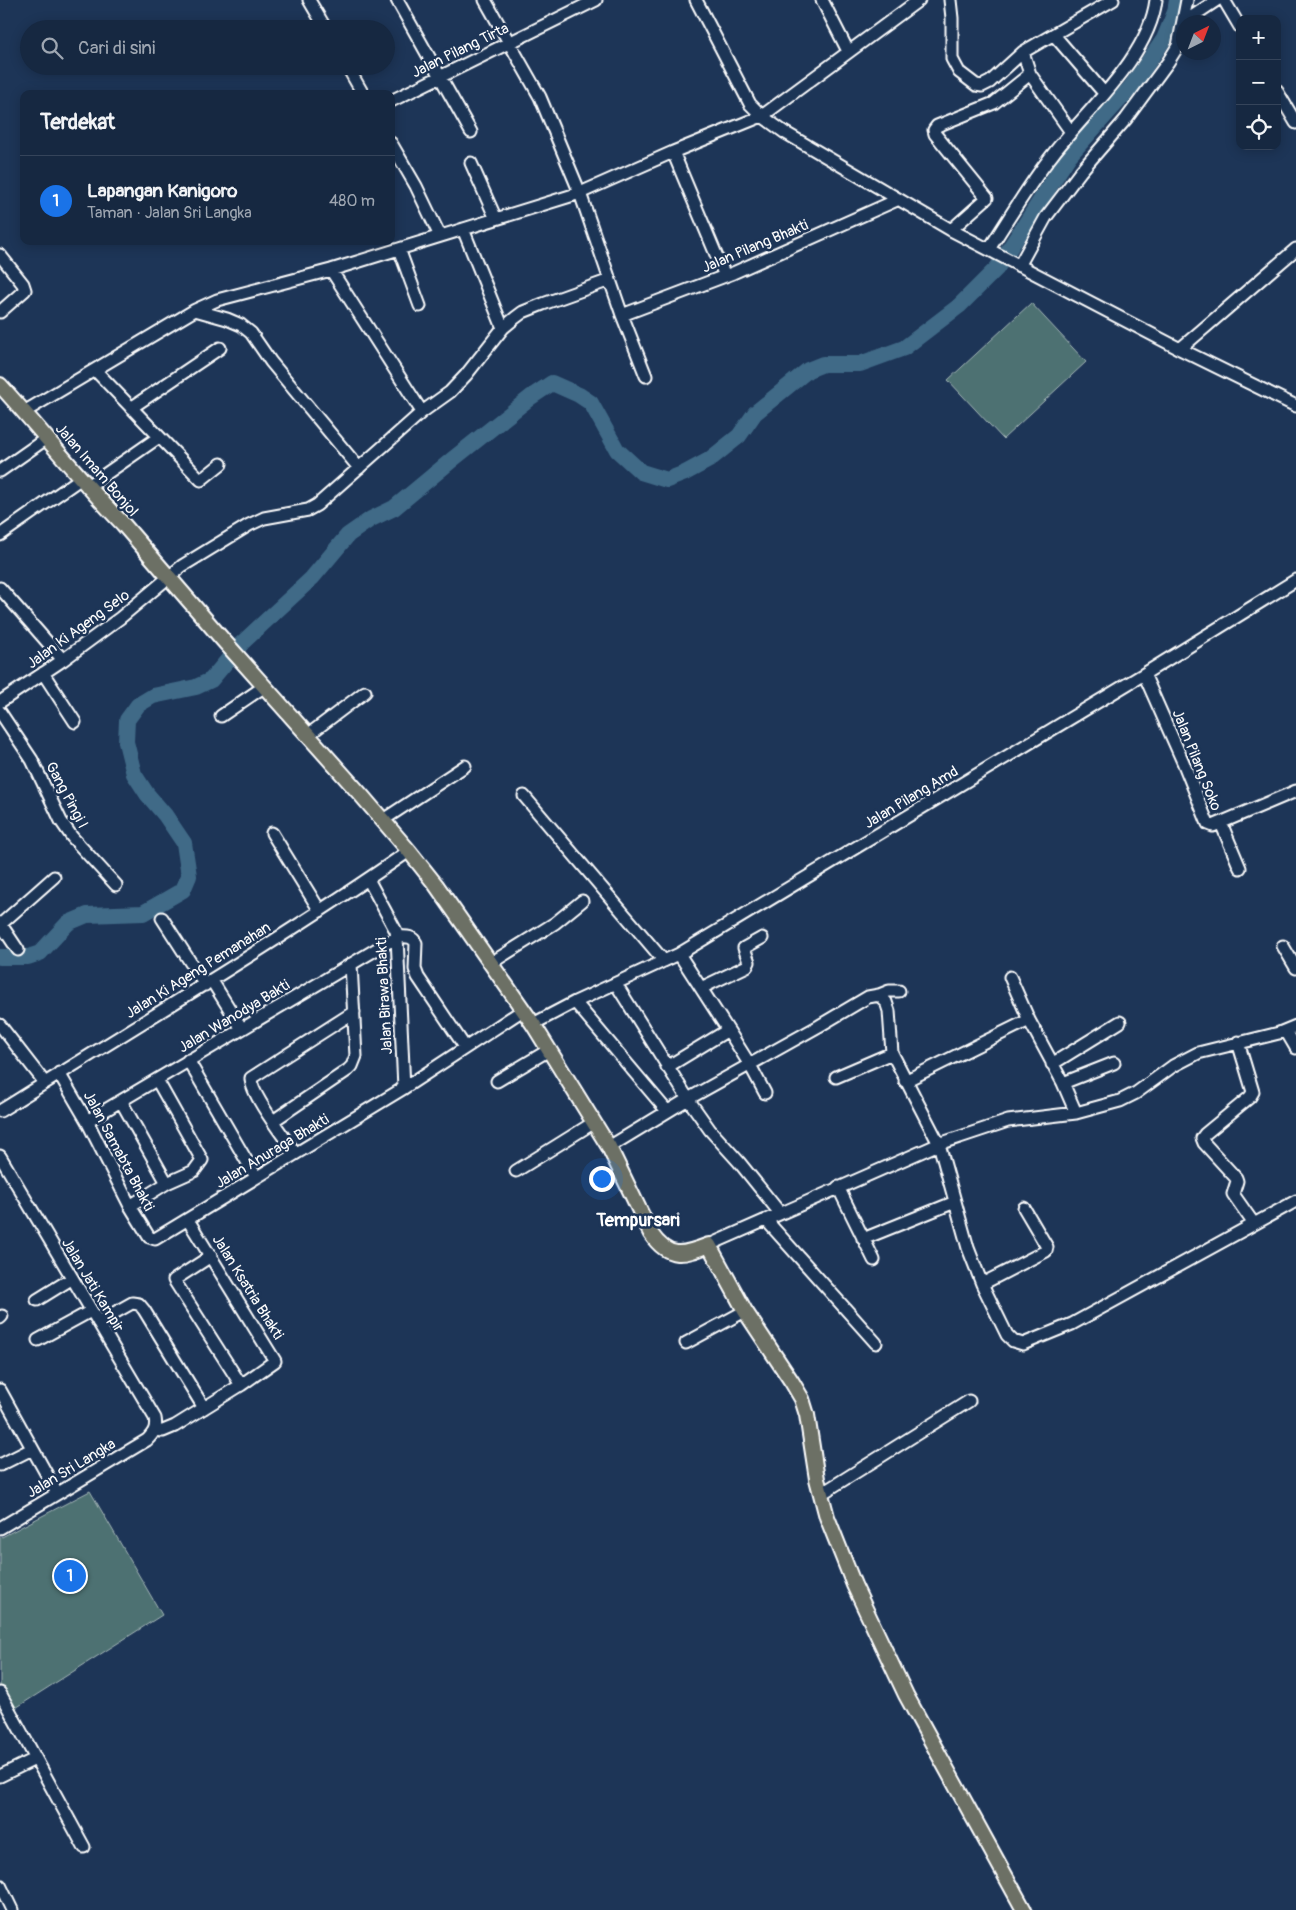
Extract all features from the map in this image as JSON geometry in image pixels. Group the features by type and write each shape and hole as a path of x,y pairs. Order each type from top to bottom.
{"main road":[{"name":"Jalan Imam Bonjol","path":"0,385 47,438 83,483 123,524 409,851 491,963 550,1050 608,1148 651,1234 669,1252 680,1254 709,1245"},
{"path":"709,1245 745,1311 792,1382 804,1406 810,1428 821,1494 832,1533 846,1566 898,1680 1024,1910"}],"street":[{"path":"310,0 321,20"},
{"path":"397,0 471,132"},
{"path":"485,0 540,97 580,193 622,315 646,376"},
{"name":"Jalan Pilang Tirta","path":"395,99 596,0"},
{"path":"696,0 748,100 760,114 898,200 951,230 1180,349 1296,406"},
{"path":"822,0 848,51"},
{"path":"24,412 195,310 217,300 332,270 580,193 760,114 919,0"},
{"path":"950,0 952,59 957,70 976,85 982,86 1023,52 1054,36 1113,0"},
{"path":"993,251 1034,180 1132,57 1146,34 1153,17 1156,0"},
{"path":"1184,15 1187,0"},
{"path":"1195,15 1217,0"},
{"path":"1224,0 1236,20"},
{"path":"1054,36 1104,93"},
{"path":"1017,264 1046,217 1081,171 1126,119 1176,49"},
{"path":"1023,52 1030,74 1071,132"},
{"path":"951,230 987,198 935,134 935,128 994,103 1030,74"},
{"path":"352,75 361,90"},
{"path":"1281,98 1296,123"},
{"path":"395,150 416,186 440,236"},
{"path":"673,152 725,276"},
{"path":"471,163 496,219"},
{"name":"Jalan Pilang Bhakti","path":"622,315 725,276 898,200"},
{"path":"463,229 503,328"},
{"path":"399,249 420,306"},
{"path":"1180,349 1296,249"},
{"path":"0,255 23,284 25,290 24,293 0,312"},
{"path":"332,270 422,412"},
{"name":"Jalan Ki Ageng Selo","path":"0,702 63,660 128,612 182,566 258,520 308,510 314,506 422,412 459,383 503,328 523,312 610,280"},
{"path":"195,310 227,318 241,324 251,333 272,362 359,468"},
{"path":"131,408 220,348"},
{"path":"94,370 201,480 221,464"},
{"path":"0,536 159,437"},
{"path":"0,471 47,438"},
{"name":"Jalan Pilang Amd","path":"533,1024 575,1002 679,954 1144,674 1296,580"},
{"path":"0,588 63,660"},
{"path":"43,673 75,722"},
{"name":"Jalan Pilang Soko","path":"1144,674 1183,762 1206,822 1212,826 1221,823 1296,791"},
{"path":"220,716 264,686"},
{"path":"308,735 365,692"},
{"name":"Gang Pingi I","path":"0,712 32,760 61,821 72,837 116,885"},
{"path":"383,820 465,766"},
{"path":"524,796 664,962"},
{"path":"1221,823 1240,868"},
{"path":"272,833 320,911"},
{"name":"Jalan Ki Ageng Pemanahan","path":"0,1111 59,1073 209,983 409,851"},
{"path":"18,950 0,924 54,877"},
{"name":"Jalan Birawa Bhakti","path":"368,879 396,930 404,1088"},
{"path":"491,963 555,923 582,901"},
{"path":"162,918 242,1029"},
{"path":"397,937 409,937 416,943 415,969 418,977 465,1047"},
{"name":"Jalan Wanodya Bakti","path":"87,1122 397,937"},
{"path":"701,988 746,966 749,962 744,948 762,938"},
{"path":"1283,946 1295,963"},
{"path":"679,954 750,1065 765,1093"},
{"path":"273,1121 352,1066 356,1056 351,964"},
{"path":"1010,977 1029,1020 1063,1083 1076,1114"},
{"path":"616,984 688,1099 710,1130 740,1162 780,1212"},
{"path":"608,1148 667,1111 868,997 888,991 900,991"},
{"path":"879,995 886,1002 892,1053 939,1144 968,1248 982,1284 1009,1338 1018,1343 1028,1343 1072,1324 1296,1201"},
{"path":"575,1002 667,1111"},
{"name":"Jalan Anuraga Bhakti","path":"155,1240 404,1088 523,1010"},
{"path":"296,1153 273,1121 252,1086 250,1081 252,1076 354,1012"},
{"path":"905,1081 1029,1020"},
{"path":"1052,1064 1120,1022"},
{"path":"0,1025 45,1083"},
{"path":"709,1245 780,1212 939,1144 1008,1121 1076,1114 1120,1101 1136,1094 1173,1066 1198,1052 1291,1028 1296,1048"},
{"path":"668,1067 728,1030"},
{"path":"1238,1042 1253,1092 1250,1097 1202,1138 1204,1143 1236,1178 1237,1181 1233,1194 1254,1224"},
{"path":"498,1081 550,1050"},
{"path":"836,1077 892,1053"},
{"path":"188,1060 256,1177"},
{"path":"1063,1083 1114,1063"},
{"name":"Jalan Samabta Bhakti","path":"59,1073 87,1122 130,1206 149,1237 155,1240"},
{"path":"130,1206 167,1183 196,1169 201,1162 201,1158 157,1080"},
{"path":"121,1101 167,1183"},
{"path":"516,1171 593,1122"},
{"name":"Jalan Jati Kampir","path":"0,1156 71,1279 155,1418 155,1430"},
{"path":"838,1187 874,1260"},
{"path":"863,1239 955,1202"},
{"path":"982,1284 1046,1251 1047,1247 1024,1208"},
{"name":"Jalan Ksatria Bhakti","path":"155,1430 169,1429 241,1385 275,1360 188,1220"},
{"path":"766,1220 876,1343"},
{"path":"211,1256 175,1278 175,1282 241,1385"},
{"path":"37,1300 71,1279"},
{"path":"98,1322 132,1303 139,1304 204,1408"},
{"path":"38,1340 91,1311"},
{"path":"686,1343 745,1311"},
{"path":"0,1390 57,1493"},
{"path":"821,1494 969,1401"},
{"name":"Jalan Sri Langka","path":"0,1528 147,1440 155,1430"},
{"path":"0,1465 32,1449"},
{"path":"0,1693 84,1847"},
{"path":"0,1776 35,1759"},
{"path":"0,1886 12,1910"}],"green space":[{"path":"1031,303 1086,362 1003,439 948,380"},
{"path":"90,1491 162,1615 11,1711 0,1690 0,1538"}],"waterway":[{"path":"0,957 28,957 40,953 68,923 87,915 143,913 183,890 189,876 184,843 134,774 126,742 127,720 138,705 153,696 196,687 211,680 242,643 312,578 348,535 371,519 394,508 531,397 552,383 579,395 591,403 617,450 641,472 667,480 709,460 739,436 755,413 808,370 823,364 860,364 904,348 959,306 997,268 1069,156 1131,87 1164,39 1175,12 1177,0"}],"place":[{"name":"Lapangan Kanigoro","path":"70,1576"}],"district":[{"name":"Tempursari","path":"638,1220"}]}
